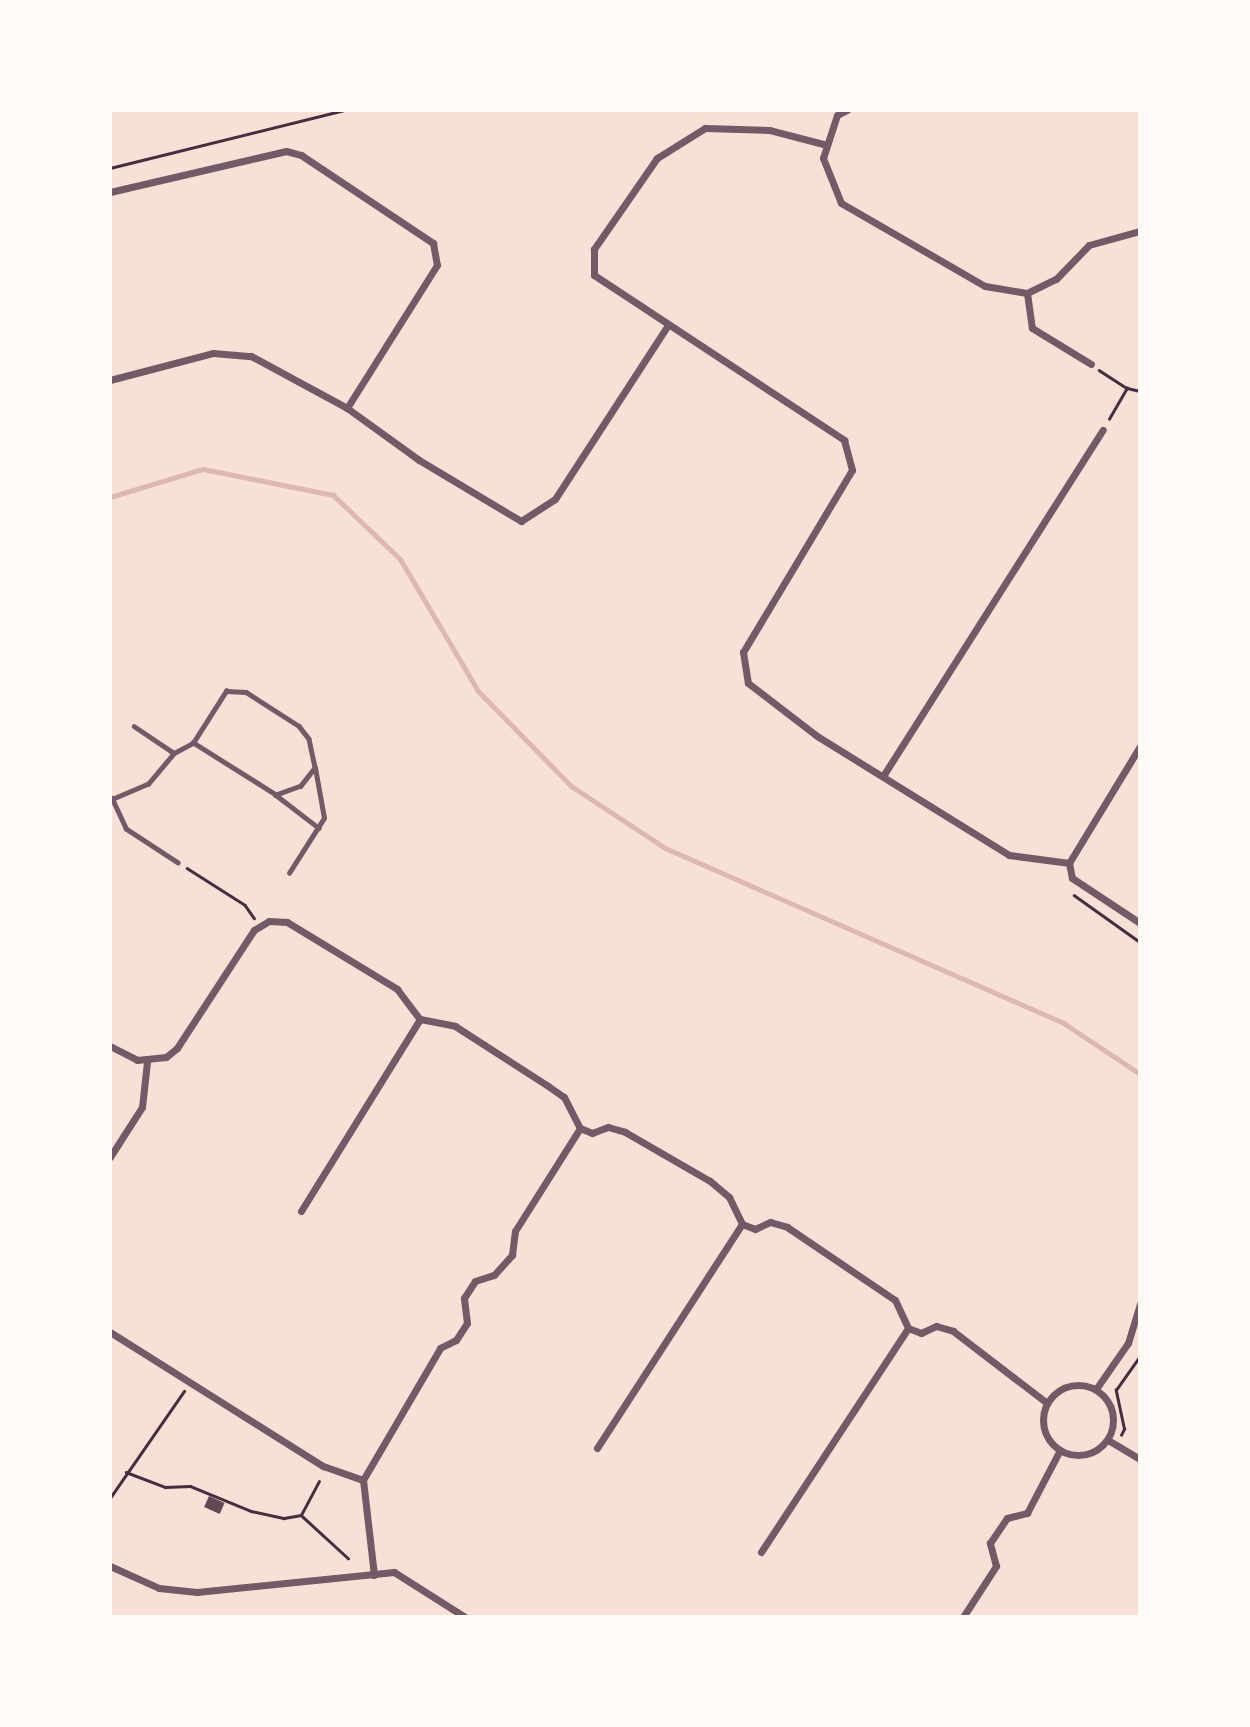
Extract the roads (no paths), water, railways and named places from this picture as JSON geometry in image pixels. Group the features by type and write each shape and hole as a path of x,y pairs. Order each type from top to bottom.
{"street":[{"path":"847,110 837,115 823,158 841,203 985,286 1027,293 1056,279 1089,245 1140,231"},
{"path":"827,145 769,130 705,128 657,158 594,249 594,275 844,440 852,470 743,652 748,683 817,736 1009,855 1069,863"},
{"path":"110,192 286,151 301,155 433,243 437,265 347,408"},
{"path":"1027,293 1032,328 1091,364"},
{"path":"110,380 213,353 251,356 347,408 419,460 521,521 555,499 668,326"},
{"path":"883,776 1102,430"},
{"path":"1140,746 1069,863 1072,878 1140,923"},
{"path":"110,1046 147,1062 166,1057 177,1048 249,937 269,921 293,925 397,989 420,1019 455,1026 564,1097 580,1128 593,1133 608,1127 625,1132 710,1181 729,1197 742,1224 755,1229 770,1222 787,1227 877,1285 895,1300 908,1328 921,1333 936,1326 953,1331 1047,1403"},
{"path":"301,1210 420,1019"},
{"path":"110,1157 142,1107 147,1062"},
{"path":"374,1575 363,1480 440,1348 456,1340 467,1323 464,1298 475,1281 494,1275 512,1255 515,1231 580,1128"},
{"path":"597,1448 742,1224"},
{"path":"1096,1389 1128,1343 1140,1304"},
{"path":"761,1552 908,1328"},
{"path":"110,1332 323,1466 363,1480"},
{"path":"1074,1384 1096,1389 1111,1406 1112,1429 1108,1440 1080,1455 1060,1450 1046,1434 1047,1403 1054,1394 1074,1384"},
{"path":"1108,1440 1140,1459"},
{"path":"963,1617 996,1566 990,1543 1007,1518 1027,1513 1060,1450"},
{"path":"110,1566 177,1592 394,1572 465,1617"}],"lane":[{"path":"178,863 126,829 111,798 148,784 174,753 193,743 210,712 226,691 235,689 262,700 299,726 309,739 324,808 319,828 289,873"},
{"path":"134,726 174,753"},
{"path":"193,743 276,795 319,828"},
{"path":"276,795 301,786 315,768"}],"waterway":[{"path":"110,497 203,469 333,495 400,559 478,691 571,786 665,848 1065,1024 1140,1074"}]}
